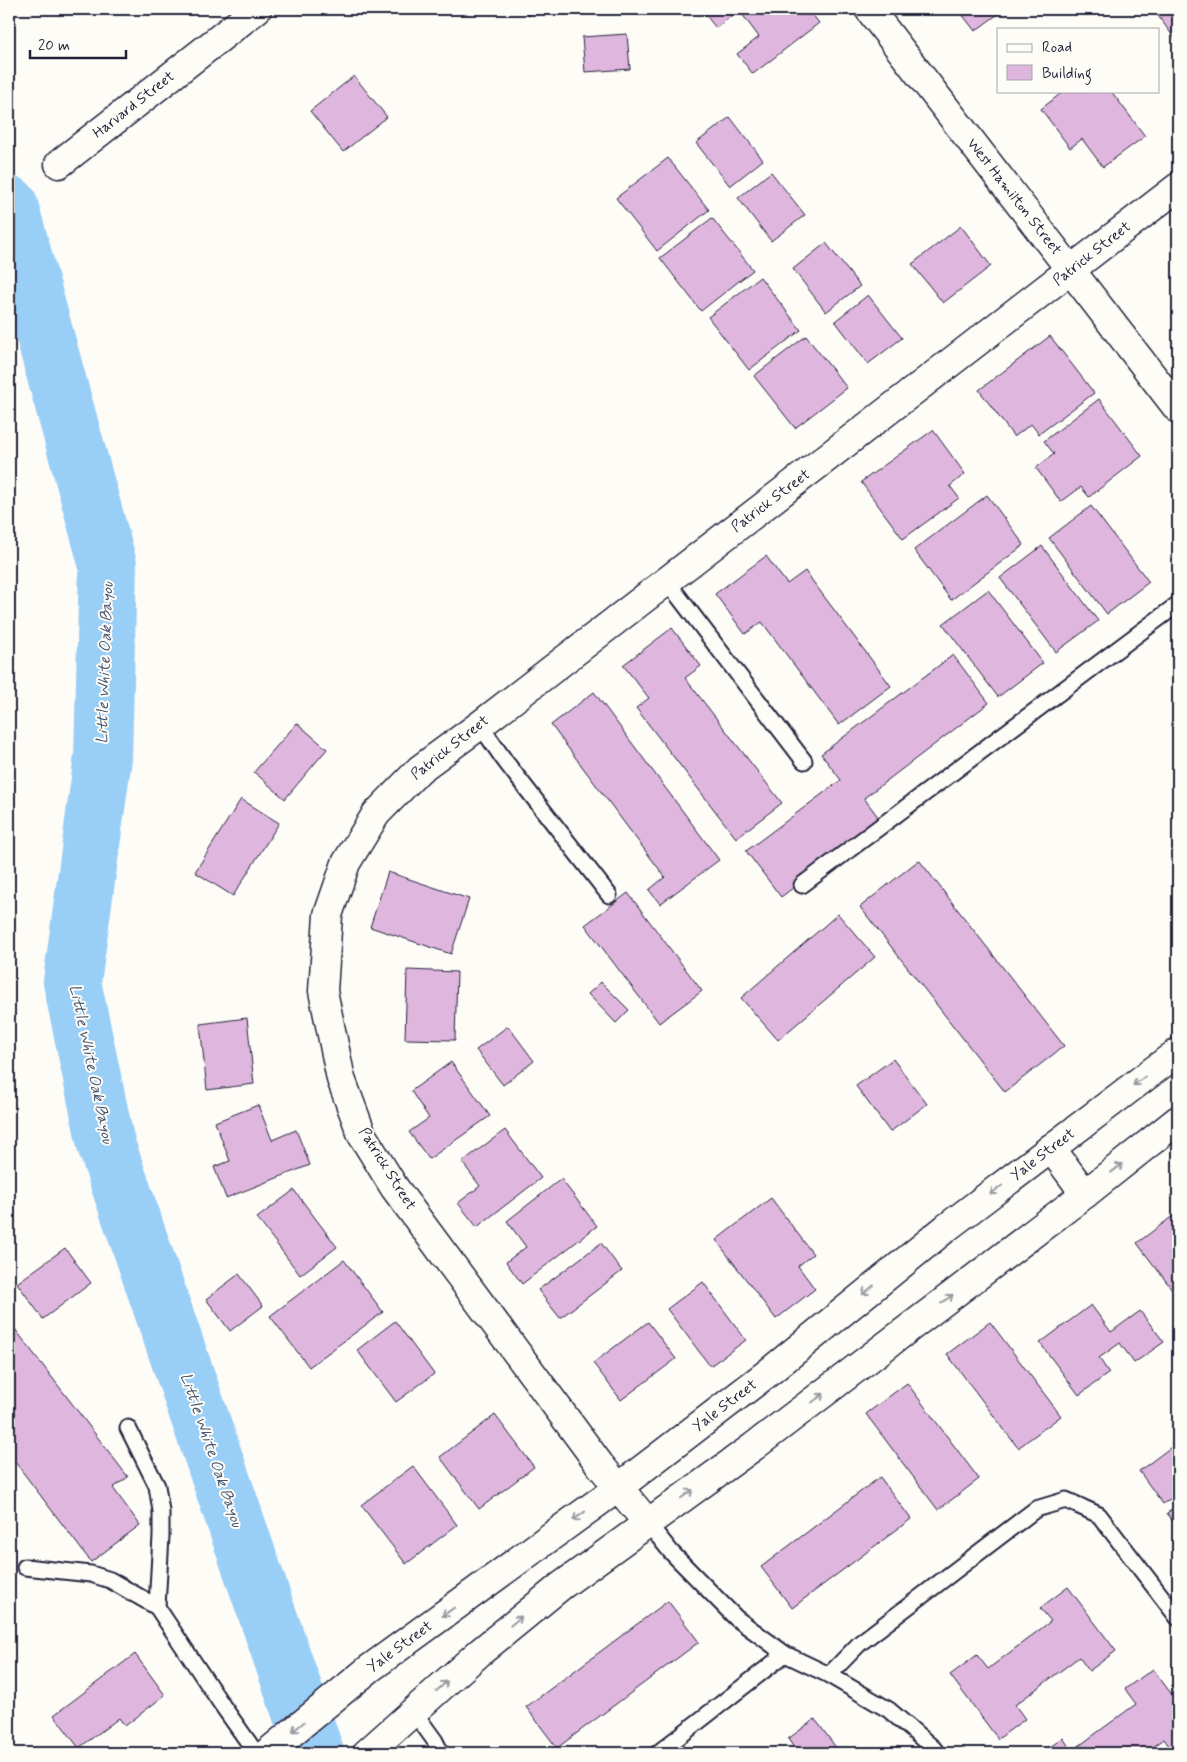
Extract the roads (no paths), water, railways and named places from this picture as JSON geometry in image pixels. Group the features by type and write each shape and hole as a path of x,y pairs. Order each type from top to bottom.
{"street":[{"name":"Harvard Street","path":"59,164 257,9"},
{"name":"West Hamilton Street","path":"869,9 1178,410"},
{"name":"Patrick Street","path":"647,1522 619,1488 394,1187 362,1135 341,1079 324,992 328,915 346,863 376,814 420,769 480,725 666,580 1178,188"},
{"name":"Yale Street","path":"265,1752 369,1669 619,1488 769,1372 938,1234 1178,1052"},
{"path":"367,1753 519,1618 647,1522 753,1447 1085,1194 1178,1120"},
{"path":"1051,1148 1085,1194"}],"lane":[{"path":"666,580 804,761"},
{"path":"802,885 1178,604"},
{"path":"480,725 505,761 609,895"},
{"path":"128,1428 157,1486 161,1536 157,1607"},
{"path":"830,1675 860,1643 1036,1510 1066,1500 1100,1515 1178,1618"},
{"path":"647,1522 671,1552 730,1612 785,1654 830,1675 889,1710 937,1753"},
{"path":"25,1567 91,1574 110,1580 157,1607 222,1705 265,1752"},
{"path":"658,1753 785,1654"},
{"path":"414,1712 435,1741 440,1753"}],"waterway":[{"name":"Little White Oak Bayou","path":"9,205 108,565 103,757 72,982 106,1144 315,1753"}]}
